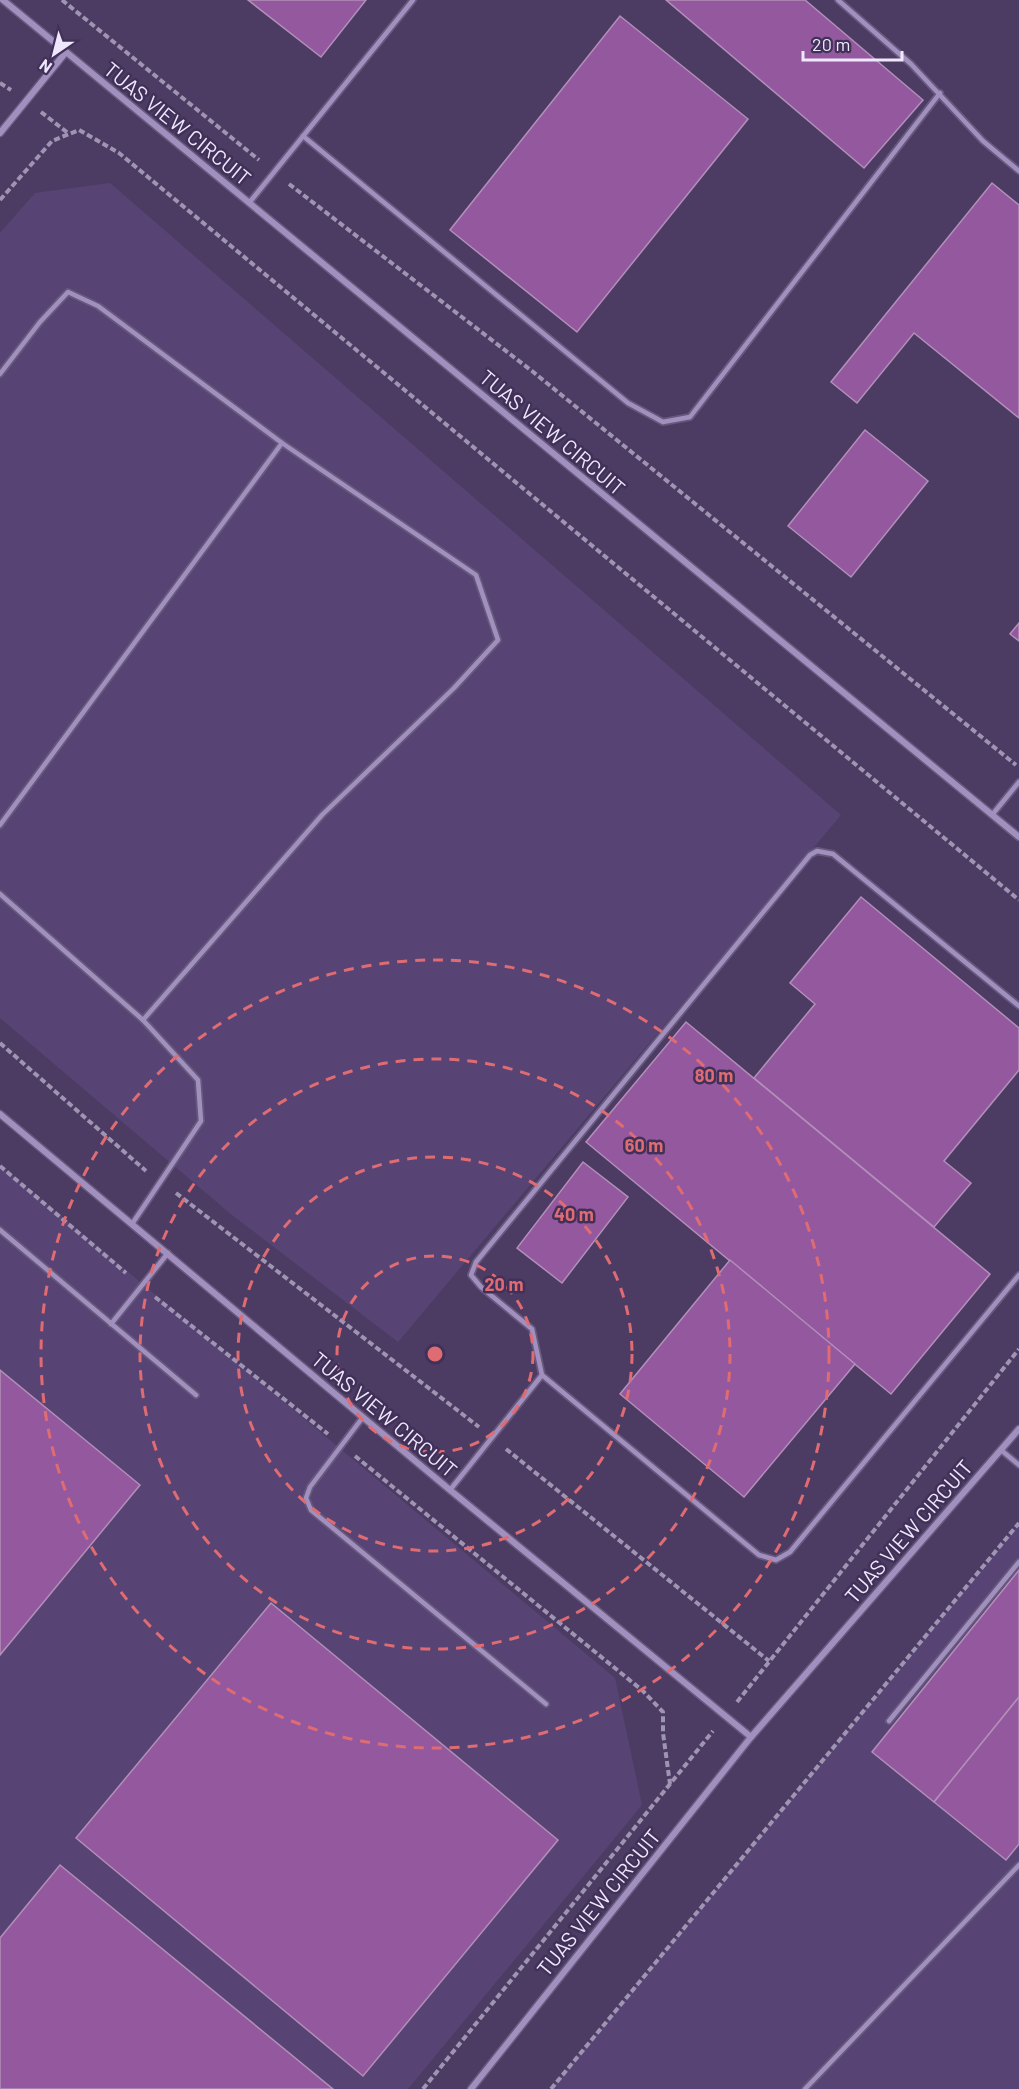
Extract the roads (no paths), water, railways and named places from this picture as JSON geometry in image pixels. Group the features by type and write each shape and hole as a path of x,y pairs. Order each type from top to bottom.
{"street":[{"name":"TUAS VIEW CIRCUIT","path":"3,0 1019,837"},
{"path":"0,133 66,52"},
{"name":"TUAS VIEW CIRCUIT","path":"0,1114 363,1418 751,1737"},
{"name":"TUAS VIEW CIRCUIT","path":"471,2089 751,1737 1019,1429"}],"lane":[{"path":"249,203 413,0"},
{"path":"838,0 940,93 983,141 1019,171"},
{"path":"303,136 628,403 663,422 690,417 940,93"},
{"path":"0,374 40,322 68,292 98,306 282,443 476,575 498,640 454,688 322,815 143,1020"},
{"path":"0,825 282,443"},
{"path":"992,815 1019,782"},
{"path":"1019,1006 833,854 817,851 810,855 472,1270 474,1281 532,1329 542,1375 759,1555 768,1559 783,1558 1019,1275"},
{"path":"0,894 143,1020 198,1080 201,1121 132,1224"},
{"path":"0,1230 196,1395"},
{"path":"111,1324 168,1253"},
{"path":"450,1490 542,1375"},
{"path":"363,1418 310,1487 306,1498 311,1510 546,1704"},
{"path":"1001,1450 1019,1465"},
{"path":"889,1721 1019,1562"},
{"path":"805,2089 1019,1865"}]}
